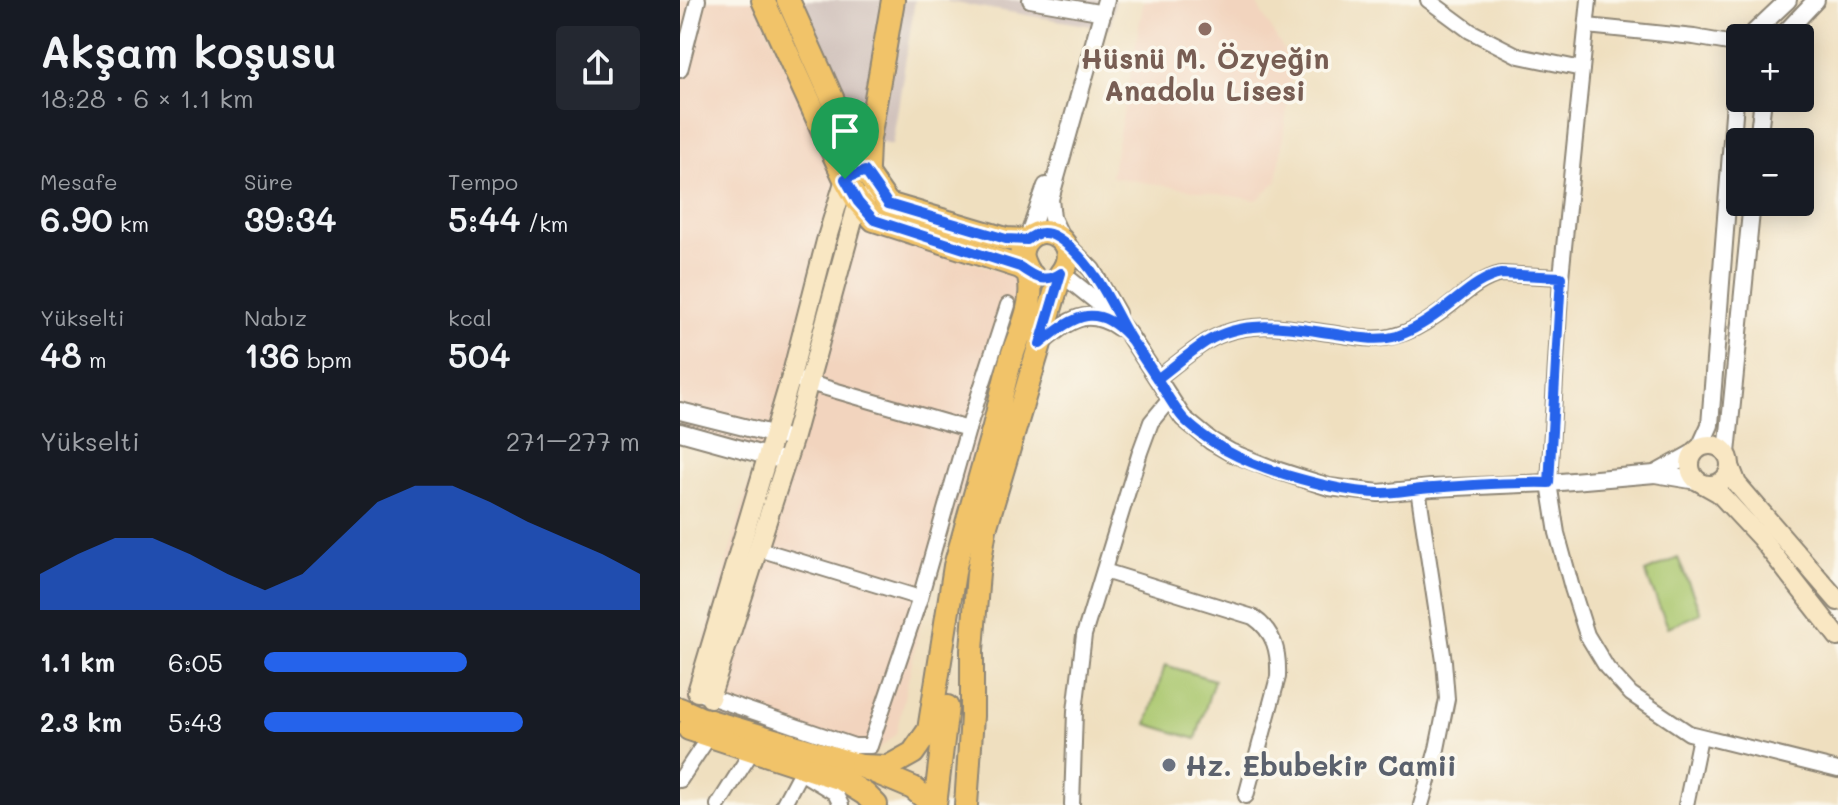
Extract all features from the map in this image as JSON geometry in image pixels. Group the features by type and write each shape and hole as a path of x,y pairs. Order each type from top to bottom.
{"main road":[{"path":"763,0 864,179 888,204 1006,239 1027,240"},
{"path":"788,0 864,179"},
{"path":"704,695 777,458 774,434 800,380 858,202 893,0"},
{"path":"777,458 793,440 800,380 826,241 864,179"},
{"path":"858,202 874,220 1020,267 1034,277 1048,279 1061,273"},
{"path":"861,766 888,767 913,753 929,730 955,566 1030,298 1028,273 1021,253 1032,236 1045,232 1058,236 1069,254 985,529 972,650 972,716 966,804"},
{"path":"932,805 966,567 992,434"},
{"path":"1838,601 1737,484 1728,460 1716,445 1710,444 1696,450 1690,459 1690,471 1700,483 1719,493 1760,537 1838,637"},
{"path":"1700,483 1721,482 1726,477 1728,460"},
{"path":"680,709 700,718 861,766 913,788 932,805"},
{"path":"680,726 841,779 876,805"}],"street":[{"path":"680,70 698,0"},
{"path":"1030,0 1102,6"},
{"path":"1428,0 1470,31 1519,56 1582,69"},
{"path":"1589,0 1561,277 1549,483 1557,533 1587,635 1607,668 1631,694 1689,733 1838,770"},
{"path":"1763,24 1788,0"},
{"path":"1793,24 1816,0"},
{"path":"1027,240 1102,6"},
{"path":"1102,6 1050,199 1052,218 1063,241 1092,270 1129,335 1183,418 1211,441 1270,468 1329,487 1379,493 1655,474 1700,483"},
{"path":"1587,26 1726,43"},
{"path":"1655,474 1696,450 1710,425 1734,112"},
{"path":"1728,460 1751,216"},
{"path":"1061,273 1110,312 1129,335"},
{"path":"1157,379 1207,341 1244,327 1272,325 1370,339 1396,336 1434,317 1492,276 1561,277"},
{"path":"704,695 854,746 870,746 920,598 968,429 1008,305"},
{"path":"1040,344 1064,325 1086,316 1102,317 1129,335"},
{"path":"800,380 968,429"},
{"path":"1072,805 1075,711 1084,635 1140,452 1151,422 1170,399"},
{"path":"680,411 793,440"},
{"path":"680,432 777,458"},
{"path":"1418,489 1447,699 1421,805"},
{"path":"750,546 920,598"},
{"path":"1104,571 1253,617 1264,624 1273,637 1279,659 1278,677 1246,796"},
{"path":"680,732 800,773 835,793 839,804"},
{"path":"1686,805 1700,737"},
{"path":"680,780 706,741"},
{"path":"718,805 749,756"},
{"path":"783,805 800,773"}],"shaded area":[{"path":"680,0 755,0 856,222 1013,276 1021,289 1017,315 921,621 896,734 866,760 715,715 687,702 756,458 680,437"},
{"path":"801,0 915,0 892,145 869,140"},
{"path":"937,0 1115,0 1110,29"},
{"path":"1144,0 1254,0 1293,66 1277,181 1257,200 1111,177"}],"green space":[{"path":"1678,558 1701,613 1668,627 1645,572"},
{"path":"1165,665 1214,680 1196,739 1147,724"}],"place":[{"name":"Hüsnü M. Özyeğin Anadolu Lisesi","path":"1205,29"},
{"name":"Hz. Ebubekir Camii","path":"1169,765"}],"route":[{"path":"845,179 858,202 874,220 1020,267 1041,279 1061,273 1040,344 1064,325 1086,316 1102,317 1129,335 1157,379 1183,418 1230,452 1329,487 1379,493 1549,483 1561,277 1492,276 1434,317 1396,336 1370,339 1272,325 1244,327 1207,341 1157,379 1092,270 1058,236 1045,232 1027,240 1006,239 888,204 865,171 845,179"}]}
